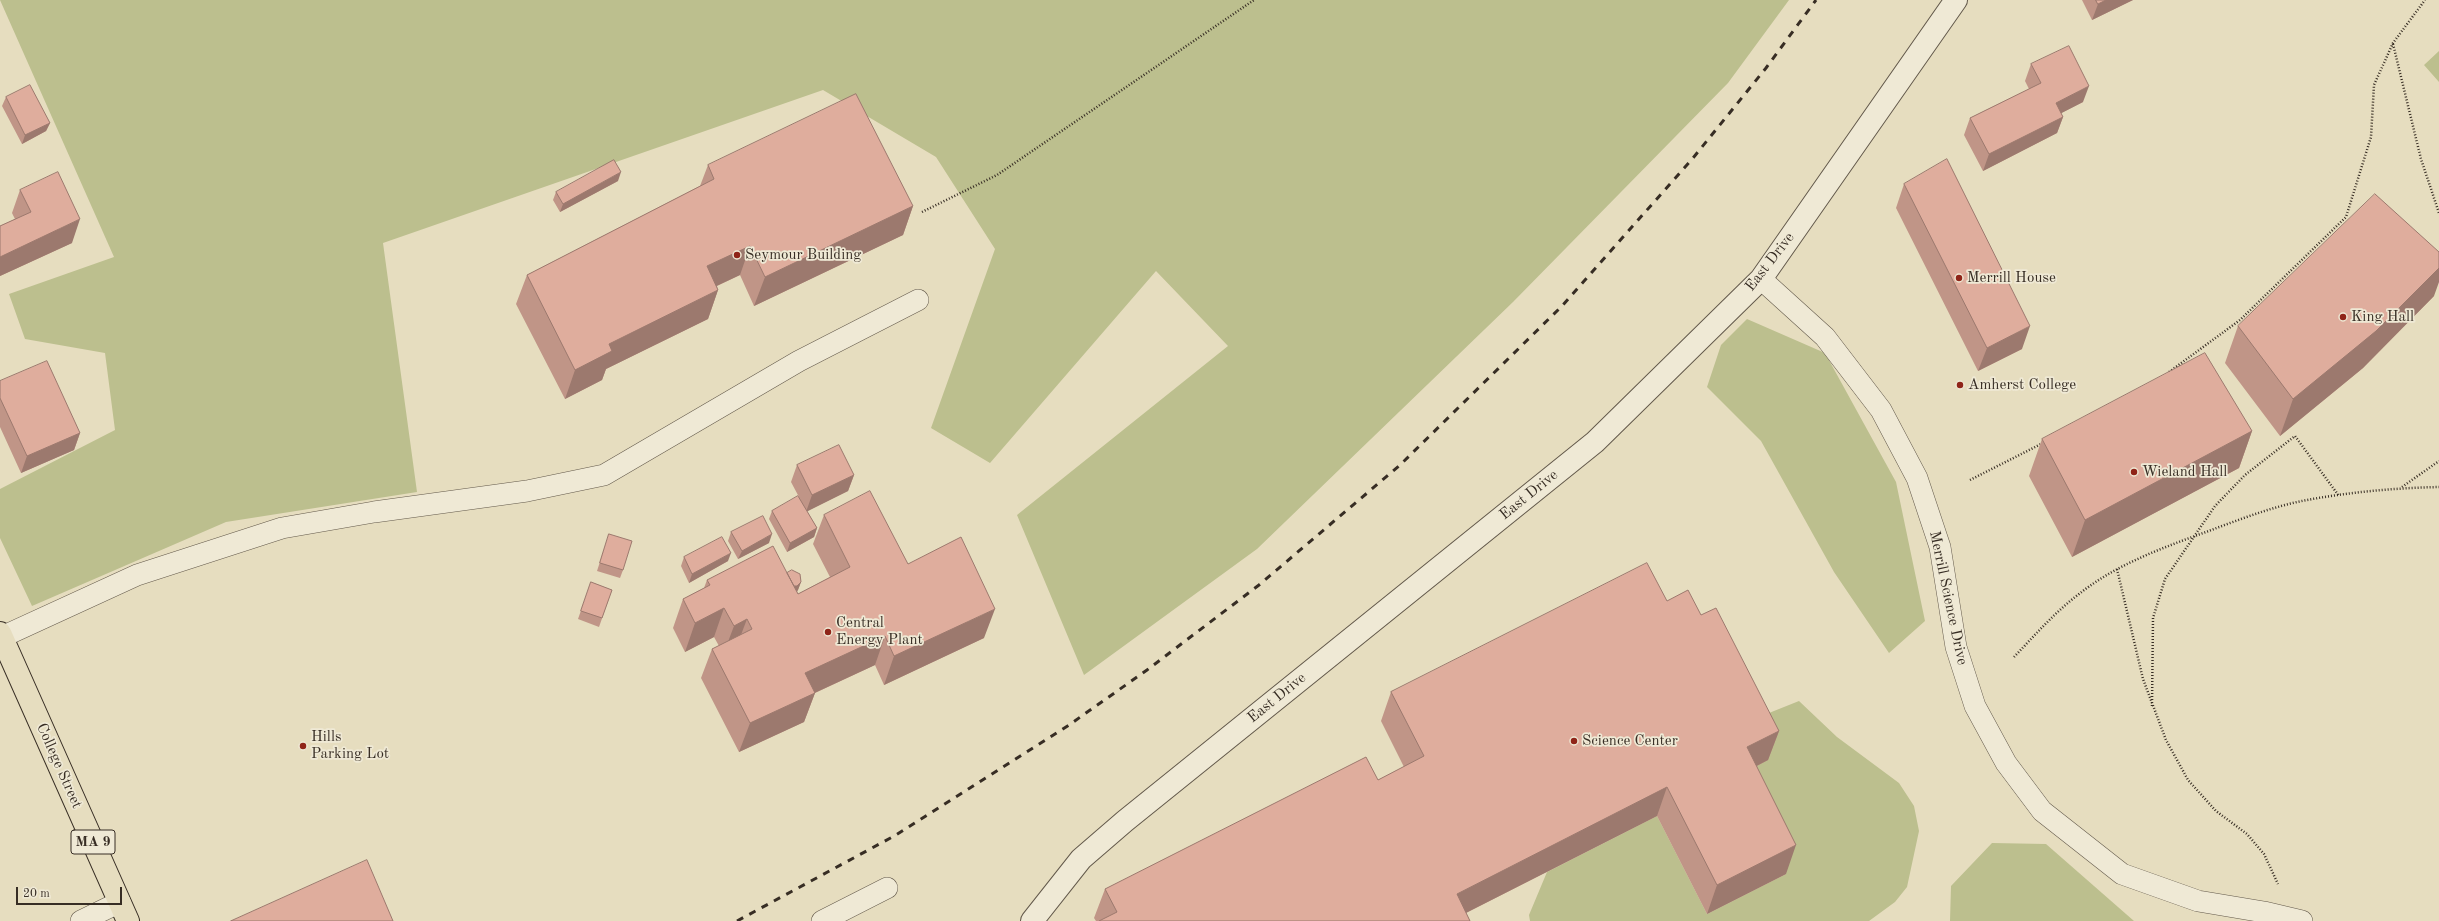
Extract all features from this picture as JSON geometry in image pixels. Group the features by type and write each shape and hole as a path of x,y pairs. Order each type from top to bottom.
{"highway":[{"name":"College Street","path":"1,636 124,912"}],"street":[{"name":"East Drive","path":"1032,921 1081,859 1125,821 1595,442 1761,279 1956,0"}],"lane":[{"name":"Merrill Science Drive","path":"1761,279 1825,336 1881,410 1917,478 1940,547 1956,647 1975,706 2006,763 2042,811 2122,874 2198,901 2264,912 2302,921"},
{"path":"1,636 137,575 282,528 374,512 527,491 604,475 799,360 918,300"},
{"path":"822,921 886,888"},
{"path":"81,921 124,912"}],"path":[{"path":"922,212 997,176 1254,0"},
{"path":"2167,374 2240,320 2346,217 2371,137 2374,85 2393,43 2424,0"},
{"path":"2393,43 2421,159 2439,213"},
{"path":"2152,706 2151,649 2153,618 2165,579 2215,506 2245,475 2295,436 2339,496"},
{"path":"1970,480 2048,440"},
{"path":"2401,488 2439,461"},
{"path":"2014,657 2053,616 2079,593 2117,569 2194,536 2244,518 2306,500 2401,488 2439,487"},
{"path":"2117,569 2127,618 2152,706 2166,740 2188,780 2216,811 2247,834 2260,849 2280,888"}],"green space":[{"path":"0,0 1789,0 1728,83 1513,302 1257,549 1084,675 1017,515 1228,346 1156,271 990,463 931,428 995,249 936,157 823,90 383,243 417,492 226,522 32,606 0,538 0,489 115,430 105,353 25,339 9,294 114,257"},
{"path":"2439,51 2439,82 2424,65"},
{"path":"1747,319 1825,353 1896,482 1925,621 1889,653 1834,572 1761,441 1707,387 1721,345"},
{"path":"1799,701 1837,737 1899,783 1914,806 1919,831 1907,887 1895,902 1869,921 1530,921 1529,915 1547,872 1657,816 1707,914 1786,874 1737,776 1749,721"},
{"path":"1992,843 2046,844 2134,921 1950,921 1951,886"}],"building":[{"path":"2096,0 2106,0 2098,4"},
{"path":"2069,46 2089,86 2056,103 2063,117 1989,154 1970,118 2041,83 2031,64"},
{"path":"30,85 50,123 25,135 6,97"},
{"name":"Seymour Building","path":"856,94 913,206 765,277 750,246 707,266 718,290 609,344 612,351 575,370 527,275 714,179 708,165"},
{"path":"1947,159 2030,326 1987,348 1904,184"},
{"path":"614,160 621,172 563,204 556,192"},
{"path":"58,172 80,219 0,257 0,226 31,212 20,190"},
{"name":"King Hall","path":"2375,194 2439,252 2439,268 2376,331 2293,399 2238,326"},
{"path":"2205,353 2252,431 2085,520 2042,439"},
{"path":"47,361 80,433 27,456 0,398 0,381"},
{"path":"839,445 854,475 812,495 797,465"},
{"name":"Central Energy Plant","path":"870,491 908,564 961,537 995,609 894,656 885,636 805,673 815,693 750,723 712,649 752,629 747,619 734,626 724,608 695,623 683,599 710,585 707,580 773,546 798,594 850,567 824,515"},
{"path":"798,496 817,528 790,543 772,511"},
{"path":"763,516 772,534 742,551 731,532"},
{"path":"609,534 632,541 623,570 600,563"},
{"path":"722,537 731,553 692,574 684,557"},
{"name":"Science Center","path":"1647,563 1667,601 1688,590 1701,615 1716,608 1779,731 1747,747 1796,845 1717,885 1667,787 1457,894 1470,921 1099,921 1117,912 1105,889 1366,757 1378,780 1424,756 1391,692"},
{"path":"792,570 800,574 801,582 797,586 794,586 787,573"},
{"path":"591,582 612,590 602,618 581,611"},
{"path":"367,860 393,921 231,921"}],"railway":[{"path":"737,921 896,835 1069,725 1147,670 1259,585 1400,465 1562,306 1693,158 1766,68 1816,0"}],"place":[{"name":"Seymour Building","path":"737,255"},
{"name":"Merrill House","path":"1959,278"},
{"name":"King Hall","path":"2343,317"},
{"name":"Amherst College","path":"1960,385"},
{"name":"Wieland Hall","path":"2134,472"},
{"name":"Central Energy Plant","path":"828,632"},
{"name":"Science Center","path":"1574,741"},
{"name":"Hills Parking Lot","path":"303,746"}]}
